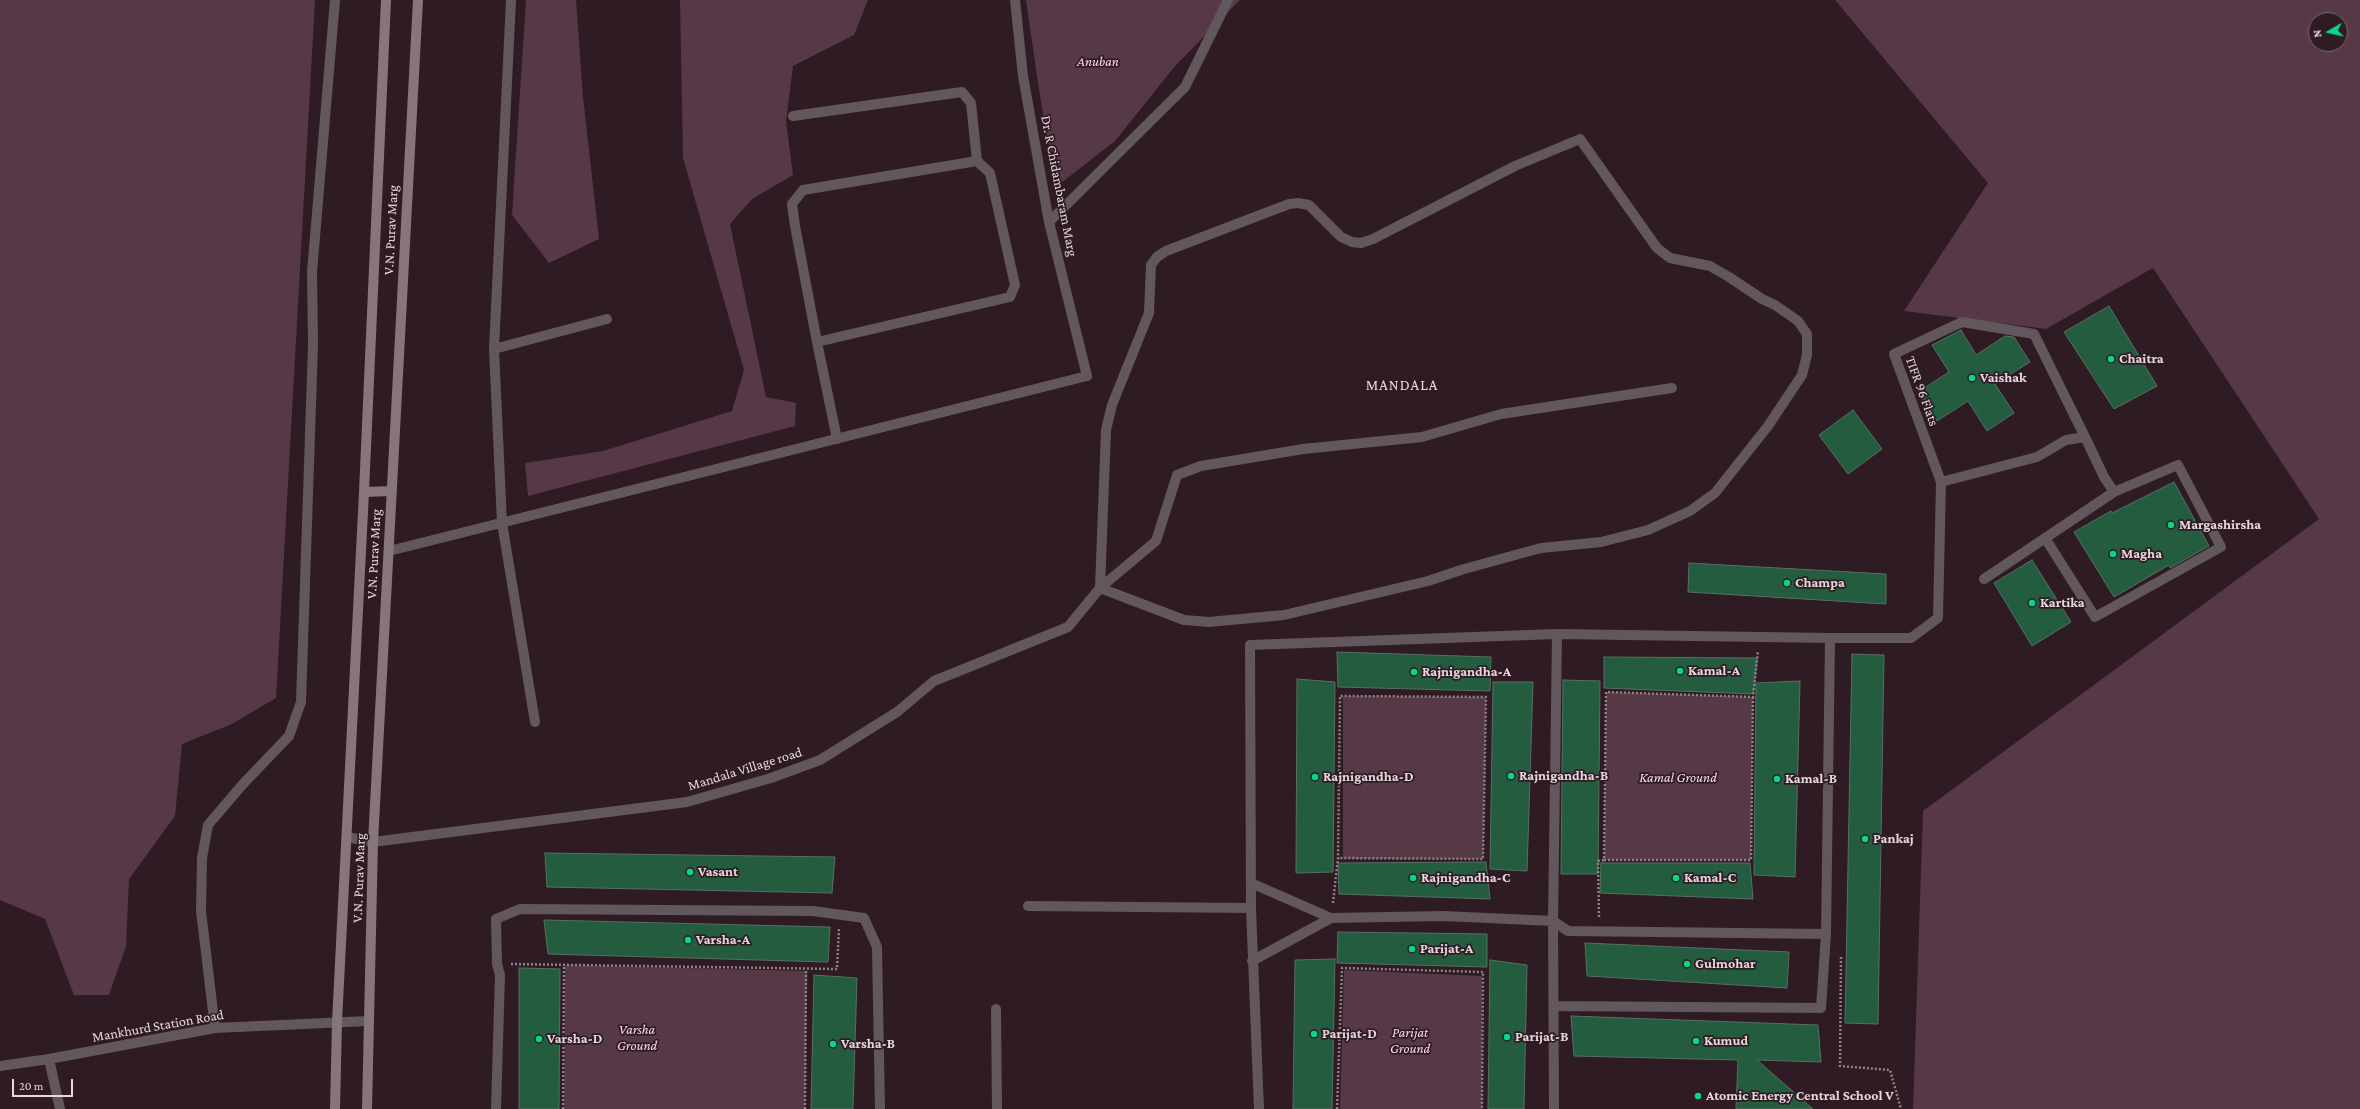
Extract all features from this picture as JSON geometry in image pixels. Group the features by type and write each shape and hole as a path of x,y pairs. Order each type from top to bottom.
{"street":[{"path":"215,1028 201,911 202,858 208,825 243,784 289,736 301,702 313,345 312,272 335,0"},
{"name":"V.N. Purav Marg","path":"335,1109 337,1022 364,492 386,0"},
{"name":"V.N. Purav Marg","path":"367,1109 374,842 418,0"},
{"path":"511,0 494,349 502,523 535,722"},
{"name":"Dr. R Chidambaram Marg","path":"836,439 1087,376 1050,222 1023,76 1015,0"},
{"path":"1050,222 1185,87 1228,0"},
{"path":"793,116 962,92 971,103 977,161 990,173 1015,285 1010,297 817,342"},
{"path":"1580,139 1657,248 1670,258 1710,266 1762,300 1775,305 1798,321 1808,334 1807,355 1802,375 1768,426 1715,493 1690,511 1648,530 1601,542 1541,548 1464,569 1428,581 1284,615 1209,622 1184,620 1100,588 1106,430 1112,405 1149,313 1151,265 1166,251 1289,204 1298,203 1309,205 1341,237 1352,242 1361,243 1373,240 1515,166 1580,139"},
{"path":"389,551 836,439 792,204 803,190 977,161"},
{"path":"494,349 607,318"},
{"name":"TIFR 96 Flats","path":"1941,482 1894,354 1962,322 2034,334 2085,437"},
{"name":"Mandala Village road","path":"347,837 374,842 687,802 770,778 820,760 896,712 934,680 1068,627 1100,588 1156,541 1177,475 1201,466 1302,449 1422,437 1500,414 1672,388"},
{"path":"1259,1109 1250,908 1250,645 1557,634 1911,638 1938,618 1941,482 2037,457 2066,440 2085,437 2104,477 2114,492"},
{"path":"1984,578 2114,492 2178,466 2221,547 2095,617 2045,538"},
{"path":"364,492 392,491"},
{"path":"1554,1109 1555,1006 1552,921 1557,634"},
{"path":"1555,1006 1821,1008 1826,934 1830,638"},
{"path":"1251,883 1331,918 1443,916 1552,921 1568,931 1826,934"},
{"path":"1028,906 1250,908"},
{"path":"496,1109 500,975 497,964 496,919 520,909 813,910 864,918 877,947 880,1109"},
{"path":"1252,962 1331,918"},
{"path":"996,1009 997,1109"},
{"name":"Mankhurd Station Road","path":"0,1066 49,1059 215,1028 369,1021"},
{"path":"49,1059 60,1109"}],"path":[{"path":"1600,931 1598,861 1751,860 1754,697 1760,637"},
{"path":"1604,860 1606,692 1754,697"},
{"path":"1331,918 1338,858 1340,696 1486,697 1483,859 1338,858"},
{"path":"497,964 838,969 839,913"},
{"path":"1842,954 1840,1066 1890,1070 1901,1109"},
{"path":"564,966 564,1109"},
{"path":"1337,1109 1342,968 1483,972 1482,1109"},
{"path":"805,1109 806,969"}],"green space":[{"path":"0,0 315,0 276,698 232,724 182,744 175,816 129,879 126,946 109,995 74,995 45,919 0,900"},
{"path":"526,0 576,0 583,97 599,239 549,263 512,215"},
{"path":"680,0 868,0 854,35 793,66 786,121 793,175 752,199 730,224 766,397 796,403 795,426 528,496 525,463 603,451 732,411 744,370 683,158"},
{"name":"Anuban","path":"1026,0 1240,0 1175,66 1115,141 1056,187 1039,90"},
{"path":"1835,0 2360,0 2360,1109 1913,1109 1923,811 2319,519 2153,268 2046,329 1904,311 1988,183"},
{"name":"Kamal Ground","path":"1606,692 1753,697 1751,860 1604,860"},
{"path":"1343,696 1486,697 1483,859 1343,859"},
{"name":"Varsha Ground","path":"565,965 807,971 805,1109 564,1109"},
{"name":"Parijat Ground","path":"1344,970 1482,976 1482,1109 1340,1109"}],"building":[{"name":"Chaitra","path":"2109,306 2157,386 2114,409 2064,332"},
{"name":"Vaishak","path":"1961,330 1976,355 2005,336 2014,337 2030,362 1995,384 2014,413 1987,431 1968,401 1937,421 1918,392 1949,372 1932,345"},
{"path":"1853,410 1882,449 1848,474 1819,435"},
{"path":"2174,482 2209,546 2170,568 2169,565 2114,597 2074,532 2111,511 2112,513"},
{"name":"Kartika","path":"2032,560 2071,622 2032,646 1994,583"},
{"name":"Champa","path":"1689,563 1886,574 1886,604 1688,592"},
{"name":"Rajnigandha-A","path":"1337,652 1491,657 1490,691 1338,687"},
{"name":"Pankaj","path":"1852,654 1884,655 1878,1024 1845,1023"},
{"name":"Kamal-A","path":"1604,657 1757,658 1753,694 1604,688"},
{"name":"Rajnigandha-D","path":"1297,679 1335,682 1333,872 1296,873"},
{"path":"1563,680 1600,681 1598,874 1561,874"},
{"name":"Kamal-B","path":"1800,681 1795,877 1754,875 1756,683"},
{"name":"Rajnigandha-B","path":"1493,682 1533,682 1527,871 1490,869"},
{"name":"Vasant","path":"545,853 835,857 832,893 547,887"},
{"name":"Rajnigandha-C","path":"1486,862 1490,899 1339,894 1338,863"},
{"name":"Kamal-C","path":"1601,863 1750,863 1753,899 1600,893"},
{"name":"Varsha-A","path":"544,920 830,927 828,962 548,954"},
{"name":"Parijat-A","path":"1338,932 1487,934 1487,967 1337,963"},
{"name":"Gulmohar","path":"1585,943 1789,952 1787,988 1587,976"},
{"name":"Parijat-D","path":"1335,959 1332,1109 1293,1109 1295,960"},
{"name":"Parijat-B","path":"1490,960 1527,965 1524,1109 1488,1109"},
{"name":"Varsha-D","path":"519,968 560,969 559,1109 519,1109"},
{"name":"Varsha-B","path":"814,975 857,978 853,1109 811,1109"},
{"name":"Kumud","path":"1571,1016 1818,1025 1821,1062 1757,1060 1813,1109 1736,1109 1738,1060 1574,1056"}],"place":[{"name":"Chaitra","path":"2111,359"},
{"name":"Vaishak","path":"1972,378"},
{"name":"Margashirsha","path":"2171,525"},
{"name":"Magha","path":"2113,554"},
{"name":"Champa","path":"1787,583"},
{"name":"Kartika","path":"2032,603"},
{"name":"Kamal-A","path":"1680,671"},
{"name":"Rajnigandha-A","path":"1414,672"},
{"name":"Rajnigandha-B","path":"1511,776"},
{"name":"Rajnigandha-D","path":"1315,777"},
{"name":"Kamal-B","path":"1777,779"},
{"name":"Pankaj","path":"1865,839"},
{"name":"Vasant","path":"690,872"},
{"name":"Rajnigandha-C","path":"1413,878"},
{"name":"Kamal-C","path":"1676,878"},
{"name":"Varsha-A","path":"688,940"},
{"name":"Parijat-A","path":"1412,949"},
{"name":"Gulmohar","path":"1687,964"},
{"name":"Parijat-D","path":"1314,1034"},
{"name":"Parijat-B","path":"1507,1037"},
{"name":"Varsha-D","path":"539,1039"},
{"name":"Kumud","path":"1696,1041"},
{"name":"Varsha-B","path":"833,1044"},
{"name":"Atomic Energy Central School V","path":"1698,1096"}],"district":[{"name":"MANDALA","path":"1402,385"}]}
